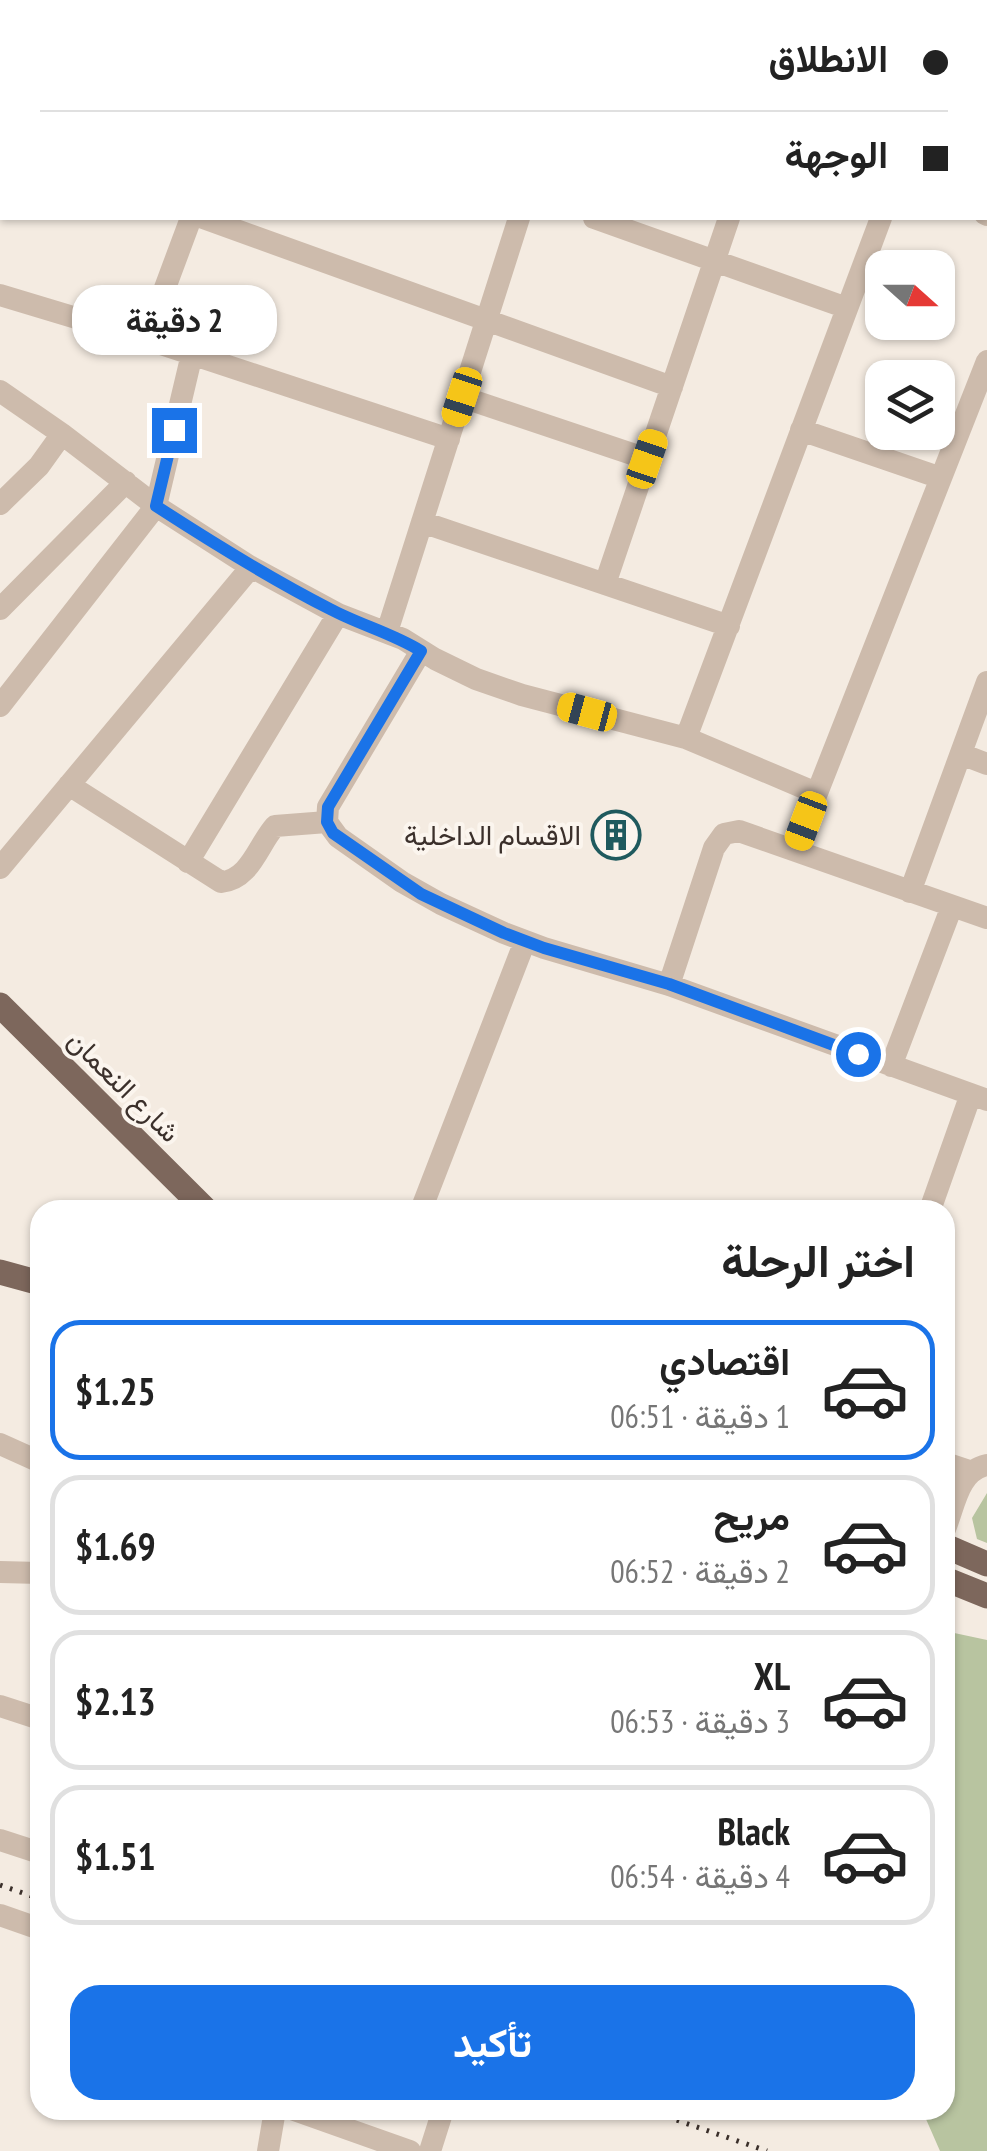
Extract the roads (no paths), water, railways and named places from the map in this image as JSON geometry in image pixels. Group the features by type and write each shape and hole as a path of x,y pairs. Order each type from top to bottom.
{"main road":[{"name":"شارع النعمان","path":"0,1006 196,1200"},
{"path":"0,1272 30,1280"},
{"path":"955,1550 987,1564"},
{"path":"955,1582 987,1596"}],"street":[{"path":"146,339 190,220"},
{"path":"209,220 672,387"},
{"path":"387,632 518,220"},
{"path":"600,220 846,308"},
{"path":"606,584 728,220"},
{"path":"686,738 879,220"},
{"path":"0,294 448,439"},
{"path":"0,706 156,506 192,354"},
{"path":"795,849 987,361"},
{"path":"0,392 156,506 250,567 338,614 387,632 498,688 686,738 816,793"},
{"path":"462,397 647,459"},
{"path":"801,430 941,478"},
{"path":"0,504 39,466 62,434"},
{"path":"0,609 126,482"},
{"path":"422,522 729,626"},
{"path":"0,868 250,567"},
{"path":"188,862 338,614"},
{"path":"421,651 328,807 329,828 402,882 525,942 669,984 979,1097 934,1200"},
{"path":"910,892 987,682"},
{"path":"960,754 987,764"},
{"path":"69,785 216,880 232,881 243,873 276,826 327,822"},
{"path":"669,984 714,848 724,834 739,830 987,918"},
{"path":"891,1066 952,906"},
{"path":"425,1200 525,942"},
{"path":"0,1444 30,1458"},
{"path":"955,1463 982,1464"},
{"path":"955,1502 960,1488 982,1464"},
{"path":"0,1572 30,1574"},
{"path":"0,1706 30,1716"},
{"path":"0,1840 30,1850"},
{"path":"0,1915 30,1926"},
{"path":"268,2151 273,2120"},
{"path":"322,2120 410,2151"},
{"path":"430,2151 440,2120"}],"railway":[{"path":"0,1885 30,1896"},
{"path":"676,2120 767,2151"}],"place":[{"name":"الاقسام الداخلية","path":"616,835"}]}
